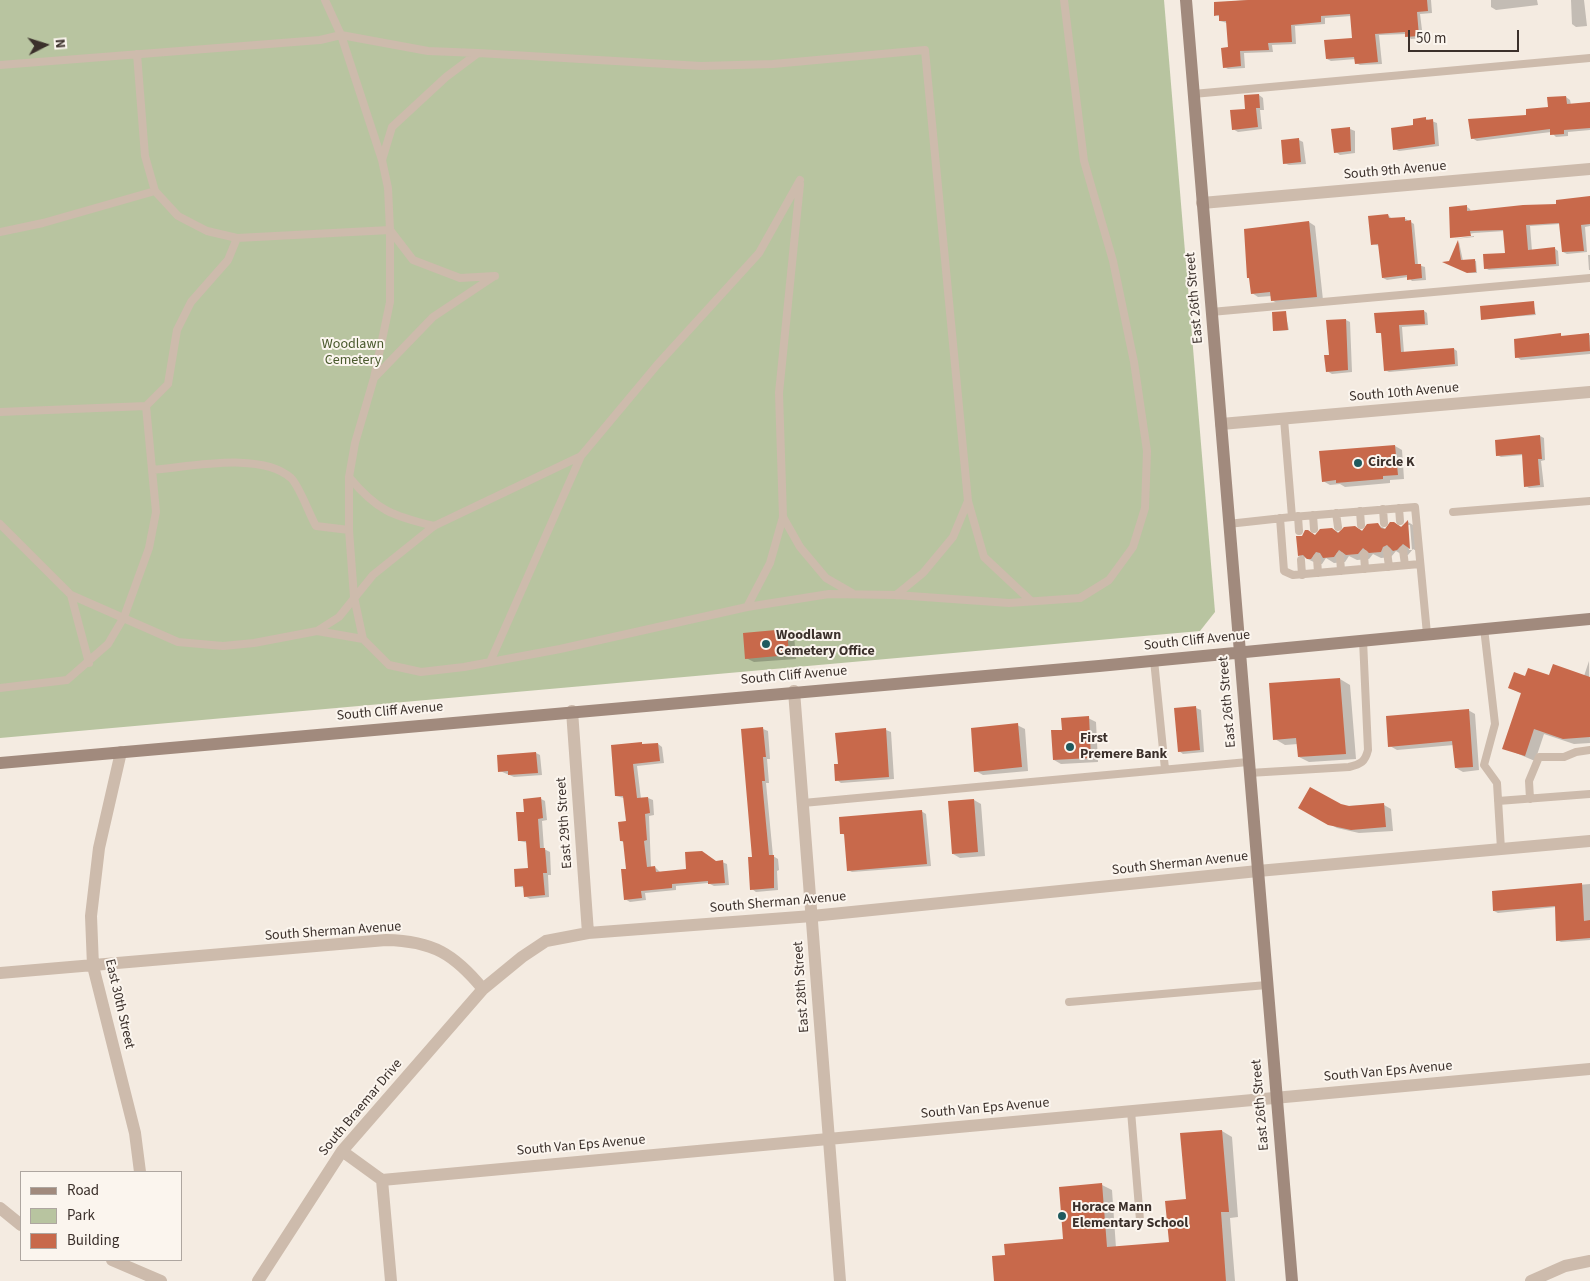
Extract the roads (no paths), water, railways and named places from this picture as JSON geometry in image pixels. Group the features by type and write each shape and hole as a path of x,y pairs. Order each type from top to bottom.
{"main road":[{"name":"East 26th Street","path":"1186,0 1238,652 1292,1281"},
{"name":"South Cliff Avenue","path":"0,763 1154,660 1590,619"}],"street":[{"name":"South 9th Avenue","path":"1202,202 1590,169"},
{"name":"South 10th Avenue","path":"1221,424 1590,392"},
{"name":"East 28th Street","path":"794,691 840,1281"},
{"name":"East 29th Street","path":"572,711 588,933"},
{"name":"East 30th Street","path":"121,752 94,882 91,916 93,966 135,1133 140,1171"},
{"name":"South Sherman Avenue","path":"0,973 386,940 428,945 448,954 467,970 483,989 522,957 546,941 588,933 812,916 1258,871 1590,841"},
{"name":"South Braemar Drive","path":"258,1281 342,1151 483,989"},
{"name":"South Van Eps Avenue","path":"382,1180 1590,1069"},
{"path":"342,1151 382,1180 392,1281"},
{"path":"0,1208 20,1224"},
{"path":"117,1261 161,1281"},
{"path":"1531,1281 1565,1266 1590,1261"}],"lane":[{"path":"325,0 341,35 382,160 388,188 390,302 374,378 355,443 349,477 349,530 354,597 363,639 389,666 421,672 490,662 658,629 747,607 829,594 896,595 1009,603 1080,598 1109,580 1133,548 1145,508 1147,451 1134,362 1113,261 1084,161 1064,0"},
{"path":"330,12 334,0"},
{"path":"0,65 320,40 341,35 428,51 701,66 773,64 925,50 968,501 984,557 1031,601"},
{"path":"382,160 392,127 446,77 478,53"},
{"path":"137,54 145,156 155,191 178,216 207,231 237,238 390,230"},
{"path":"1193,94 1590,58"},
{"path":"490,662 581,456 656,364 759,253 800,180 779,393 782,517 770,563 747,607"},
{"path":"0,232 43,223 155,191"},
{"path":"374,378 433,317 495,276 460,278 413,260 390,230"},
{"path":"0,412 146,406 168,384 177,330 191,302 228,260 237,238"},
{"path":"1211,312 1590,278"},
{"path":"0,688 67,680 89,663 108,644 124,617 149,548 156,512 146,406"},
{"path":"1284,418 1295,516 1299,531"},
{"path":"0,524 71,594 178,642 223,646 254,643 317,630 339,616 374,575 434,526 581,456"},
{"path":"152,470 248,462 271,465 292,479 316,526 349,530"},
{"path":"349,477 366,498 394,517 434,526"},
{"path":"896,595 923,573 953,537 968,501"},
{"path":"1453,512 1590,501"},
{"path":"1228,524 1295,516 1415,507 1427,634"},
{"path":"1399,508 1400,521"},
{"path":"1383,510 1384,523"},
{"path":"1360,511 1361,525"},
{"path":"1336,513 1338,527"},
{"path":"1313,515 1314,529"},
{"path":"782,517 800,547 826,578 853,594"},
{"path":"1280,518 1284,571 1293,575 1420,564"},
{"path":"1403,550 1404,565"},
{"path":"1387,551 1388,567"},
{"path":"1364,554 1365,569"},
{"path":"1340,556 1342,571"},
{"path":"1317,558 1318,573"},
{"path":"1301,560 1302,574"},
{"path":"71,594 89,663"},
{"path":"1484,628 1495,724 1484,765 1497,783 1501,849"},
{"path":"317,630 363,639"},
{"path":"803,803 1165,769 1350,767 1361,764 1366,759 1368,750 1363,640"},
{"path":"1154,660 1165,769"},
{"path":"1530,799 1529,781 1539,757 1564,757 1576,752 1590,750"},
{"path":"1498,801 1590,794"},
{"path":"1069,1002 1266,985"},
{"path":"1131,1111 1140,1220"}],"place":[{"name":"Circle K","path":"1358,463"},
{"name":"Woodlawn Cemetery Office","path":"766,644"},
{"name":"First Premere Bank","path":"1070,747"},
{"name":"Horace Mann Elementary School","path":"1062,1216"}],"park label":[{"name":"Woodlawn Cemetery","path":"353,354"}]}
